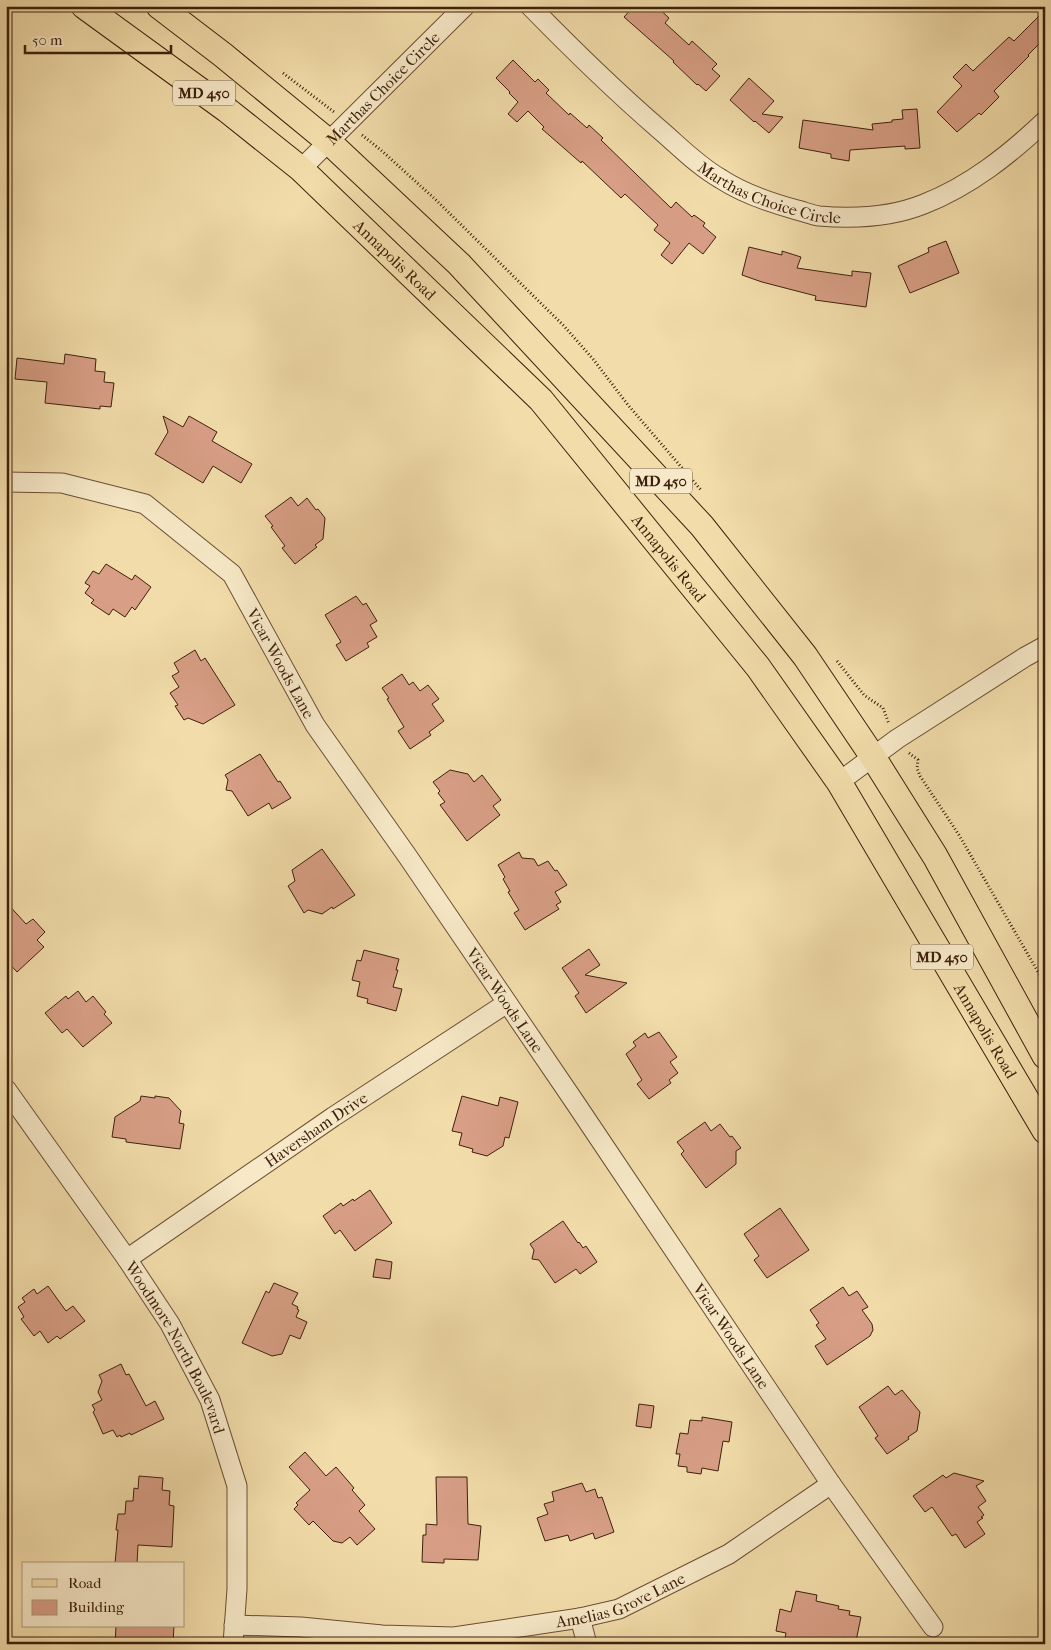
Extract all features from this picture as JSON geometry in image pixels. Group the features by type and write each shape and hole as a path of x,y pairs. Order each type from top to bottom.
{"main road":[{"name":"Annapolis Road","path":"84,6 227,110 301,169 541,400 758,667 839,782 1045,1132"},
{"name":"MD 450","path":"158,6 223,55 329,142 459,264 702,526 805,656 873,757 935,856 1045,1056"}],"street":[{"name":"Marthas Choice Circle","path":"301,169 465,6"},
{"name":"Marthas Choice Circle","path":"530,6 594,70 640,112 694,160 720,179 763,200 818,216 866,218 923,205 981,174 1045,121"},
{"name":"Vicar Woods Lane","path":"6,482 62,483 145,504 232,574 316,725 574,1100 831,1484 933,1627"},
{"path":"839,782 897,739 1025,656 1045,646"},
{"name":"Haversham Drive","path":"127,1259 333,1117 507,1003"},
{"name":"Woodmore North Boulevard","path":"6,1090 127,1259 170,1324 210,1400 237,1486 237,1589 234,1634"},
{"name":"Amelias Grove Lane","path":"234,1634 301,1627 382,1636 454,1637 580,1618 618,1609 729,1554 831,1484"},
{"path":"580,1618 588,1644"}],"building":[{"path":"634,6 656,6 669,18 665,23 689,45 692,41 717,64 712,69 720,76 706,91 697,85 674,61 624,17"},
{"path":"1045,10 1045,38 994,91 999,97 981,115 979,113 957,132 937,112 962,86 953,77 966,64 973,71 1009,37 1014,41"},
{"path":"513,60 535,82 538,79 549,90 546,93 569,115 570,113 587,128 589,125 603,138 601,140 671,208 676,202 692,217 694,215 705,223 703,226 716,237 703,254 689,243 672,264 661,255 670,243 654,230 658,225 625,194 621,198 582,161 581,163 542,129 544,127 528,111 517,122 508,114 518,102 496,78"},
{"path":"749,78 774,101 762,114 783,117 769,133 730,100"},
{"path":"917,109 920,148 905,149 905,146 850,150 849,161 831,158 831,154 799,148 803,120 873,130 872,124 903,119 902,110"},
{"path":"946,241 959,273 910,293 898,266 929,252 928,248"},
{"path":"749,247 782,255 782,251 801,257 797,268 852,276 852,271 871,273 866,307 815,300 816,296 742,275"},
{"path":"65,354 96,359 95,371 105,372 104,382 114,383 111,407 100,406 100,409 45,403 47,382 15,379 17,358 64,364"},
{"path":"163,416 183,427 189,416 217,432 212,441 252,464 241,483 213,466 203,483 155,454 168,432"},
{"path":"291,497 298,506 307,498 325,518 323,539 315,545 317,547 295,564 282,548 285,546 265,516"},
{"path":"106,564 132,580 135,575 151,587 135,610 132,607 125,617 113,609 109,615 91,603 94,600 85,593 90,586 85,583 93,571 99,574"},
{"path":"356,596 363,605 366,603 377,621 370,625 377,637 367,643 369,647 346,661 336,645 341,642 325,615"},
{"path":"195,650 201,661 205,658 235,705 203,724 188,718 184,720 175,706 178,705 170,693 179,687 172,676 179,672 174,663"},
{"path":"402,674 409,685 413,682 420,691 428,685 439,699 432,704 444,721 429,732 431,735 410,749 398,731 404,727 382,688"},
{"path":"260,754 291,798 272,809 269,803 248,816 232,791 226,790 228,780 225,775"},
{"path":"450,770 468,774 474,782 482,775 501,800 493,806 500,815 467,841 440,805 445,802 433,782"},
{"path":"322,849 355,895 322,914 308,910 304,913 288,886 295,881 292,870"},
{"path":"519,852 522,858 534,859 538,866 548,861 567,885 555,892 561,902 556,905 559,909 525,930 514,913 519,910 508,892 510,891 503,879 505,877 498,865"},
{"path":"6,902 26,924 33,919 45,932 37,940 44,947 17,972 6,960"},
{"path":"589,949 600,965 585,975 627,983 586,1013 575,996 579,993 562,968"},
{"path":"364,950 399,959 393,987 402,989 396,1011 367,1003 368,999 357,996 360,982 352,980 357,960 361,961"},
{"path":"78,991 86,1002 93,996 112,1023 83,1047 67,1029 62,1033 45,1013 66,996 68,999"},
{"path":"659,1032 677,1057 670,1062 678,1073 669,1080 671,1083 649,1099 637,1084 642,1080 626,1054 636,1046 633,1042 645,1033 648,1038"},
{"path":"141,1096 169,1098 181,1111 179,1123 184,1124 180,1149 126,1142 126,1139 112,1137 115,1117 140,1101"},
{"path":"462,1096 498,1106 500,1097 518,1102 509,1138 505,1137 503,1146 487,1156 472,1152 473,1149 459,1145 462,1133 452,1131"},
{"path":"705,1122 711,1131 720,1124 741,1148 736,1151 736,1164 706,1188 681,1154 684,1151 677,1142"},
{"path":"370,1190 392,1223 355,1251 340,1230 335,1234 323,1216 341,1203 343,1206"},
{"path":"780,1208 809,1250 767,1278 754,1260 759,1256 744,1234"},
{"path":"563,1221 578,1243 583,1248 586,1246 597,1262 580,1274 576,1269 555,1283 539,1260 532,1259 534,1250 530,1244"},
{"path":"376,1259 392,1262 390,1279 373,1277"},
{"path":"274,1283 298,1293 292,1304 298,1307 297,1309 299,1310 296,1317 307,1322 300,1339 290,1335 282,1354 272,1356 242,1343 266,1291 269,1293"},
{"path":"48,1286 66,1311 73,1306 85,1321 60,1339 57,1336 48,1343 40,1331 34,1336 21,1319 24,1317 18,1307 25,1302 22,1298 34,1289 37,1294"},
{"path":"843,1287 849,1296 857,1291 868,1307 862,1310 872,1324 873,1330 870,1336 827,1365 815,1346 826,1339 816,1325 819,1323 810,1310"},
{"path":"121,1364 126,1375 129,1374 146,1406 155,1401 164,1419 131,1435 130,1433 117,1437 113,1430 103,1434 93,1412 95,1410 92,1405 102,1400 98,1392 102,1381 99,1375"},
{"path":"888,1386 895,1395 902,1390 920,1412 917,1431 887,1454 875,1438 878,1436 859,1407"},
{"path":"639,1404 654,1406 651,1428 636,1426"},
{"path":"702,1417 732,1422 729,1442 723,1441 718,1471 702,1468 701,1474 687,1472 687,1467 678,1466 680,1454 676,1454 680,1433 688,1434 690,1420 702,1421"},
{"path":"305,1452 326,1476 336,1467 354,1488 352,1490 365,1505 359,1511 375,1529 357,1545 350,1537 342,1543 333,1541 313,1521 309,1525 294,1509 298,1505 296,1503 310,1490 289,1467"},
{"path":"954,1473 984,1481 976,1486 986,1501 978,1507 984,1515 977,1522 985,1534 965,1548 956,1534 952,1536 932,1507 925,1512 913,1496 943,1475 946,1478"},
{"path":"139,1476 163,1478 162,1490 170,1491 169,1505 174,1506 172,1547 138,1545 137,1562 115,1562 118,1514 125,1514 126,1501 133,1501 134,1488 138,1489"},
{"path":"436,1477 467,1477 468,1524 481,1526 478,1560 444,1559 444,1563 422,1562 423,1535 426,1535 426,1524 437,1525"},
{"path":"582,1483 586,1492 595,1489 598,1498 602,1497 614,1532 595,1539 593,1533 570,1541 568,1535 545,1541 537,1518 548,1514 544,1504 554,1501 552,1492"},
{"path":"796,1591 817,1595 816,1601 839,1606 838,1609 850,1611 849,1615 861,1617 856,1641 844,1638 843,1644 784,1644 786,1633 776,1631 780,1609 791,1612"},
{"path":"116,1628 174,1628 173,1643 159,1641 159,1644 115,1644"}]}
